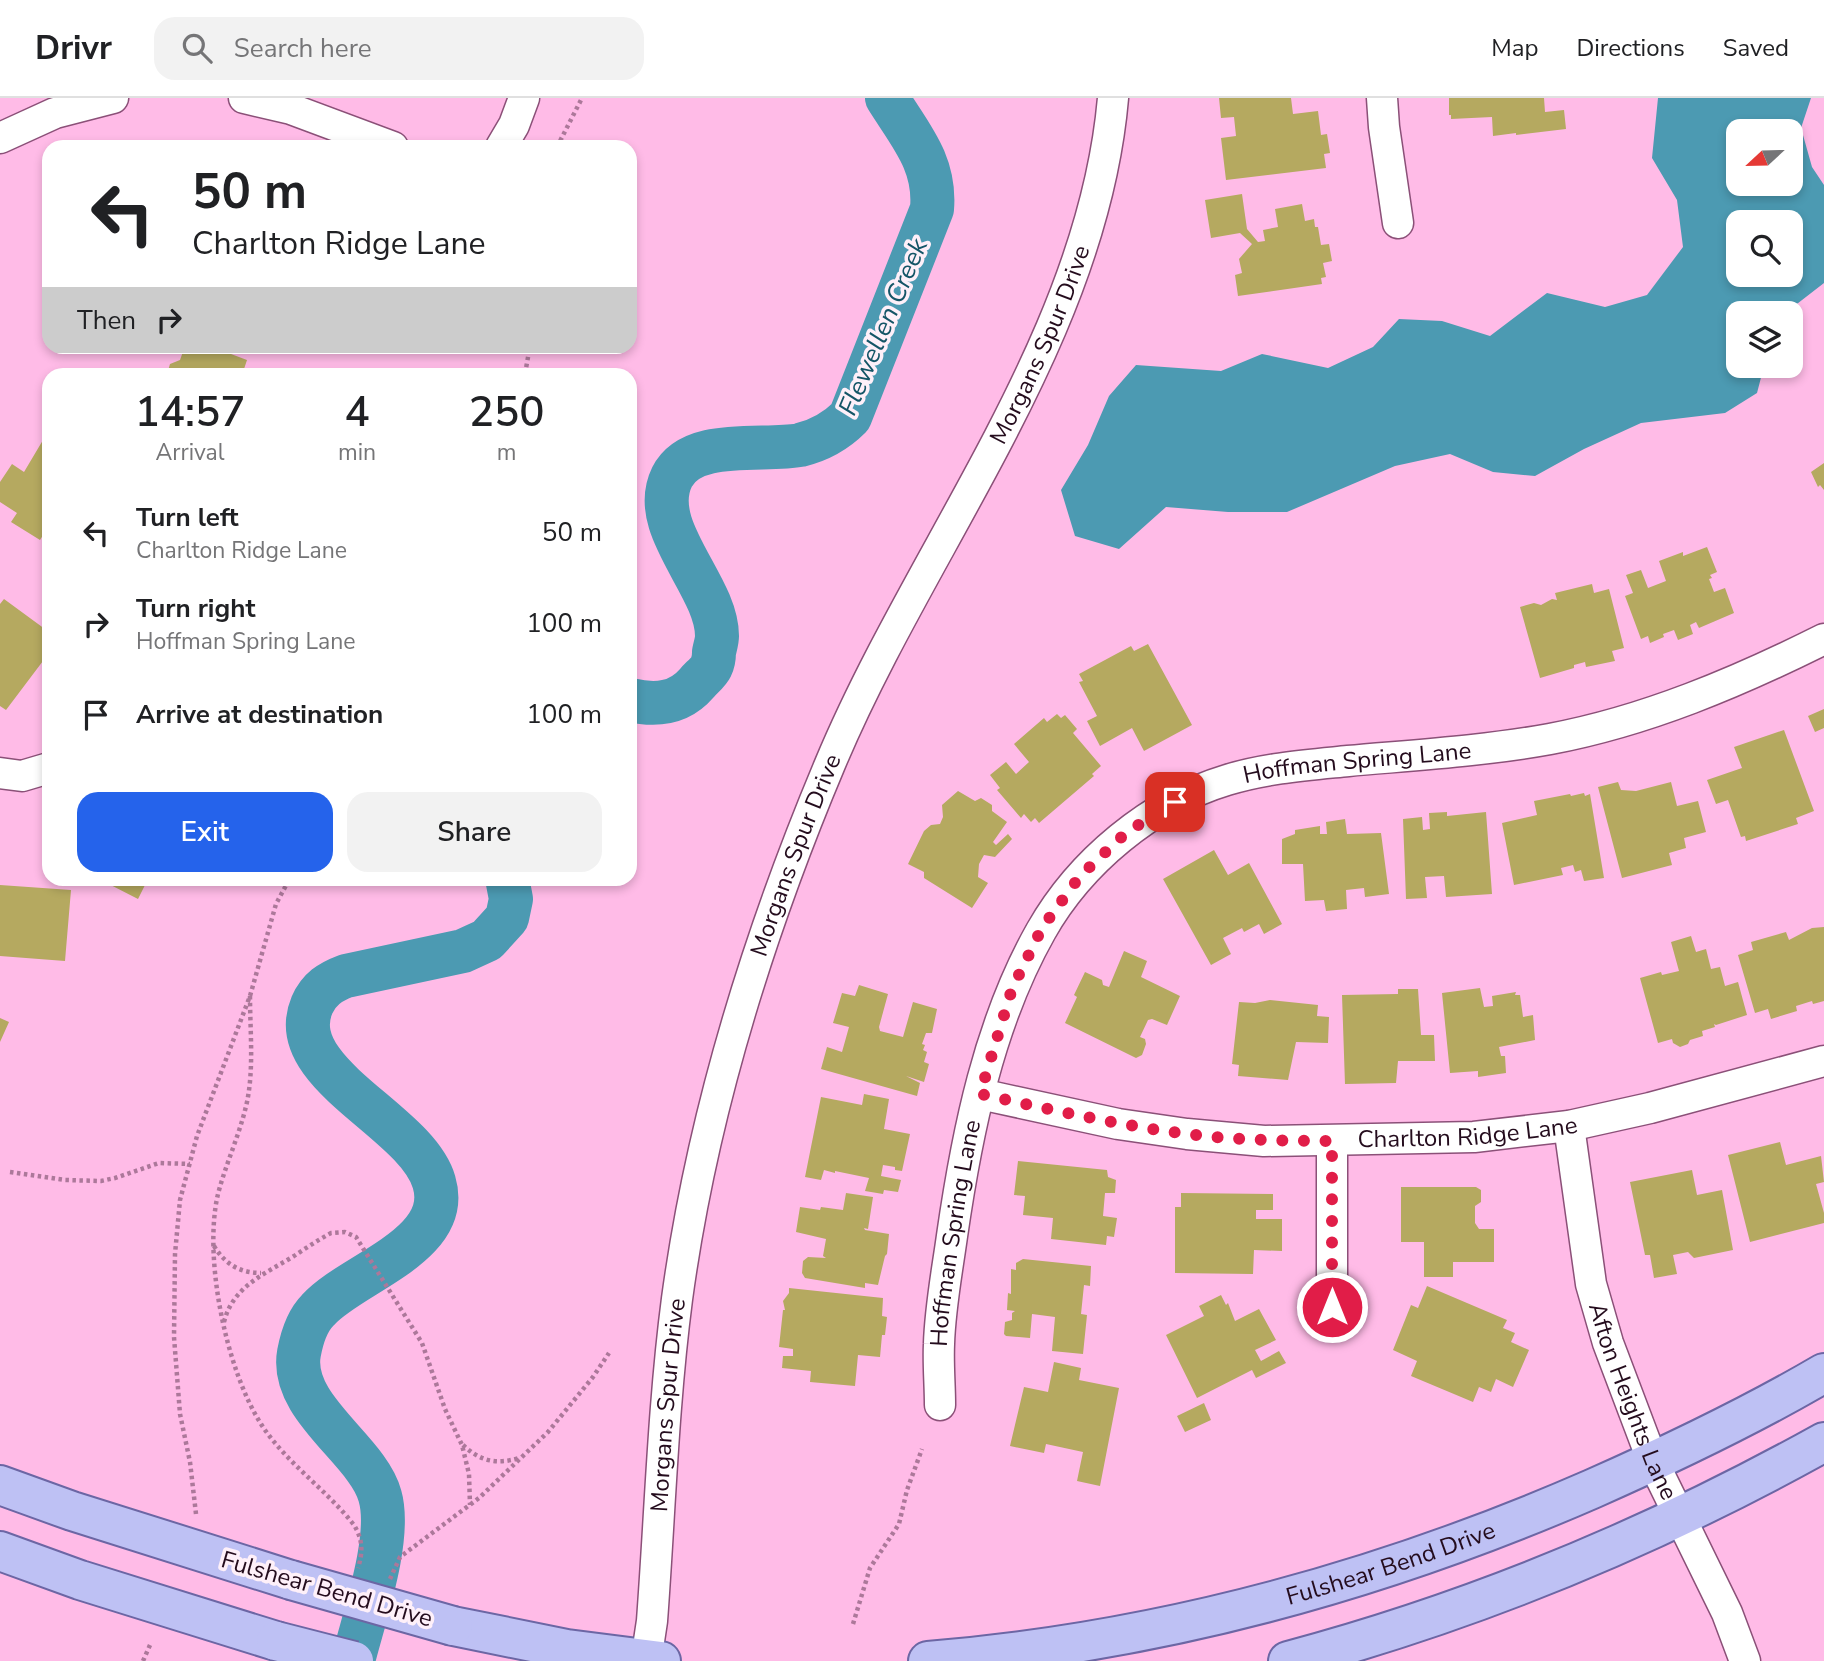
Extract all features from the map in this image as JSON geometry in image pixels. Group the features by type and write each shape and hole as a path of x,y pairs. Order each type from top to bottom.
{"main road":[{"name":"Fulshear Bend Drive","path":"928,1661 993,1656 1112,1637 1207,1618 1365,1575 1490,1532 1653,1462 1765,1407 1824,1373"},
{"path":"1289,1661 1387,1633 1554,1571 1679,1517 1824,1442"},
{"name":"Fulshear Bend Drive","path":"0,1485 72,1511 291,1580 453,1626 567,1649 651,1661"},
{"path":"0,1551 80,1580 276,1641 354,1661"}],"street":[{"path":"0,138 55,113 113,98"},
{"path":"244,98 291,108 375,140"},
{"path":"505,140 524,98"},
{"name":"Morgans Spur Drive","path":"651,1661 668,1370 693,1204 731,1044 780,891 832,758 1025,384 1054,321 1082,246 1098,188 1113,98"},
{"path":"1382,98 1398,223"},
{"name":"Hoffman Spring Lane","path":"940,1405 939,1344 961,1174 980,1094 1012,989 1042,928 1080,876 1127,832 1175,802 1226,780 1298,765 1551,739 1600,727 1714,690 1824,639"},
{"path":"0,773 22,776 42,770"},
{"name":"Charlton Ridge Lane","path":"980,1094 1118,1124 1264,1141 1474,1137 1569,1126 1650,1108 1824,1061"},
{"name":"Afton Heights Lane","path":"1569,1126 1591,1284 1608,1343 1653,1462 1727,1613 1745,1661"},
{"path":"1332,1141 1332,1307"}],"path":[{"path":"560,140 582,98"},
{"path":"196,1514 190,1462 180,1414 174,1337 175,1254 180,1200 197,1136 250,996 276,904 286,886"},
{"path":"250,996 251,1067 247,1102 218,1195 213,1243 224,1323 239,1378 262,1426 283,1453 347,1516 358,1532 362,1549 358,1569"},
{"path":"10,1172 65,1180 101,1181 159,1163 190,1164"},
{"path":"224,1323 230,1306 242,1290 266,1273 331,1233 351,1234 364,1249 422,1342 445,1409 462,1445 469,1474 470,1505"},
{"path":"213,1243 223,1257 239,1270 266,1273"},
{"path":"388,1584 400,1557 470,1505 522,1457 571,1405 609,1353"},
{"path":"462,1445 478,1457 492,1462 508,1462 522,1457"},
{"path":"853,1625 870,1568 899,1524 907,1490 922,1449"},
{"path":"143,1661 150,1645"}],"water":[{"path":"1658,98 1811,98 1803,122 1803,119 1726,119 1726,196 1803,196 1803,135 1812,167 1824,185 1824,283 1801,301 1726,301 1726,378 1761,378 1757,393 1725,413 1641,423 1584,449 1535,476 1493,472 1450,454 1395,466 1287,512 1228,512 1166,507 1119,549 1075,536 1061,490 1088,445 1109,396 1136,365 1221,371 1262,354 1328,368 1373,347 1399,319 1442,321 1490,336 1547,293 1605,307 1647,295 1683,247 1677,200 1652,158"}],"building":[{"path":"1219,98 1291,98 1293,114 1318,111 1321,135 1327,134 1330,153 1324,154 1326,168 1226,180 1221,138 1236,136 1234,117 1221,118"},
{"path":"1449,98 1544,98 1545,112 1564,110 1566,129 1493,136 1492,117 1451,119"},
{"path":"1242,194 1247,229 1258,242 1265,241 1263,230 1278,227 1275,209 1302,204 1305,221 1314,219 1315,227 1318,227 1321,245 1329,244 1332,261 1323,263 1326,277 1321,278 1322,284 1238,296 1235,275 1242,273 1239,259 1252,244 1240,233 1211,238 1205,200"},
{"path":"182,354 231,354 247,360 244,368 169,368 170,364 180,360"},
{"path":"42,442 40,540 11,522 17,513 0,502 0,482 12,464 24,472"},
{"path":"1824,463 1824,490 1820,485 1818,487 1811,472"},
{"path":"1707,547 1717,572 1710,575 1712,578 1709,579 1714,592 1725,588 1734,613 1699,628 1696,622 1690,625 1693,634 1678,640 1674,630 1650,643 1648,636 1641,639 1625,596 1633,593 1626,575 1641,570 1648,588 1666,581 1659,561"},
{"path":"1592,584 1594,593 1609,589 1624,648 1612,651 1615,661 1586,667 1585,662 1540,678 1520,607 1557,600 1555,593"},
{"path":"4,599 42,627 42,662 6,710 0,706 0,604"},
{"path":"1148,644 1192,725 1144,751 1132,728 1100,746 1087,721 1097,716 1079,682 1083,681 1079,674 1131,646 1134,651"},
{"path":"1824,709 1824,728 1815,732 1808,716"},
{"path":"1057,714 1061,718 1065,715 1077,729 1073,733 1101,766 1092,774 1094,776 1039,823 1035,818 1031,822 1024,814 1021,818 997,790 1000,788 990,775 1006,762 1016,774 1029,762 1014,744 1044,718 1047,722"},
{"path":"1784,730 1814,811 1796,818 1798,824 1746,841 1745,836 1741,837 1728,800 1716,804 1707,780 1742,768 1734,747"},
{"path":"1618,782 1621,790 1636,791 1671,782 1677,806 1698,801 1706,832 1684,838 1686,848 1669,853 1672,865 1622,878 1598,787"},
{"path":"958,791 975,801 981,798 992,805 992,811 1007,822 993,842 996,845 1008,834 1012,839 995,857 984,855 979,864 978,877 988,883 972,908 924,878 924,872 908,864 924,831 931,825 940,824 943,817 942,805"},
{"path":"1584,793 1585,796 1590,794 1604,878 1584,881 1581,870 1575,872 1573,865 1561,868 1563,875 1514,885 1502,823 1537,815 1534,801"},
{"path":"1447,812 1447,816 1486,812 1492,894 1446,897 1444,876 1425,877 1427,898 1406,899 1403,819 1422,817 1423,830 1430,829 1429,813"},
{"path":"1345,819 1347,834 1381,833 1389,894 1365,897 1364,888 1346,890 1347,909 1326,911 1324,900 1305,901 1303,864 1282,864 1282,839 1295,834 1295,830 1320,826 1320,834 1327,834 1326,822"},
{"path":"1214,850 1228,875 1249,863 1282,924 1264,934 1259,924 1244,932 1242,928 1223,938 1231,954 1211,965 1163,879"},
{"path":"0,885 71,890 65,961 0,956"},
{"path":"113,886 144,886 138,899"},
{"path":"1824,927 1824,1001 1813,1004 1812,1001 1796,1006 1797,1011 1771,1019 1768,1009 1755,1013 1738,955 1753,950 1751,942 1786,932 1789,940 1812,928"},
{"path":"1691,936 1696,952 1706,949 1711,969 1720,967 1725,986 1738,982 1747,1015 1714,1024 1715,1027 1702,1031 1703,1036 1680,1047 1673,1043 1672,1039 1658,1043 1640,978 1661,972 1662,975 1679,971 1671,942"},
{"path":"1124,951 1147,961 1141,977 1180,996 1167,1025 1148,1020 1140,1037 1145,1039 1146,1044 1142,1055 1136,1058 1065,1023 1085,972 1102,980 1103,985 1109,987"},
{"path":"859,985 888,994 880,1031 903,1037 913,1002 937,1009 932,1033 926,1033 922,1044 925,1045 923,1050 927,1052 924,1062 929,1064 924,1082 906,1076 920,1083 917,1096 821,1069 827,1047 842,1052 849,1027 833,1023 842,993 855,996"},
{"path":"1480,988 1484,1007 1493,1006 1492,996 1516,992 1515,995 1520,995 1523,1017 1533,1015 1535,1040 1499,1047 1501,1056 1505,1056 1506,1073 1478,1077 1478,1071 1450,1073 1442,993"},
{"path":"1398,989 1418,989 1421,1035 1434,1035 1435,1061 1398,1061 1396,1083 1345,1084 1342,995 1398,994"},
{"path":"1270,1000 1318,1005 1317,1016 1329,1017 1328,1043 1296,1042 1288,1080 1238,1076 1239,1065 1232,1064 1239,1002"},
{"path":"0,1018 9,1022 0,1042"},
{"path":"864,1094 889,1099 884,1129 910,1134 902,1171 883,1165 881,1176 901,1180 898,1192 884,1190 883,1194 865,1191 869,1178 835,1171 824,1170 821,1180 805,1177 821,1097 862,1105"},
{"path":"1780,1142 1786,1165 1821,1156 1824,1182 1816,1184 1824,1223 1750,1242 1728,1155"},
{"path":"1018,1161 1107,1170 1108,1177 1116,1180 1115,1193 1105,1193 1103,1216 1117,1218 1114,1237 1107,1236 1106,1245 1051,1239 1053,1218 1023,1215 1025,1196 1014,1195"},
{"path":"1692,1170 1697,1195 1722,1190 1733,1250 1694,1258 1688,1252 1673,1255 1677,1274 1654,1278 1650,1255 1645,1255 1630,1182"},
{"path":"1401,1187 1476,1187 1481,1190 1481,1202 1475,1206 1475,1223 1479,1229 1494,1229 1494,1262 1453,1262 1453,1277 1424,1277 1424,1242 1401,1242"},
{"path":"846,1193 873,1197 868,1229 864,1228 865,1230 889,1234 887,1254 878,1285 865,1283 865,1288 805,1278 802,1273 803,1261 808,1257 826,1258 823,1256 826,1239 796,1232 800,1207 843,1210"},
{"path":"1181,1193 1273,1194 1273,1210 1256,1210 1256,1219 1282,1219 1282,1251 1254,1250 1253,1274 1175,1273 1175,1207 1181,1207"},
{"path":"1023,1259 1091,1266 1090,1286 1084,1285 1081,1314 1087,1315 1083,1354 1052,1351 1055,1317 1032,1314 1030,1338 1004,1334 1005,1322 1012,1320 1012,1313 1015,1311 1007,1310 1008,1293 1011,1294 1011,1269 1016,1270 1016,1263"},
{"path":"1427,1286 1507,1320 1503,1328 1515,1333 1511,1342 1529,1350 1513,1387 1496,1379 1491,1392 1479,1387 1473,1402 1411,1376 1417,1361 1393,1350 1411,1305 1418,1308"},
{"path":"789,1288 883,1298 882,1316 887,1317 880,1357 858,1355 855,1386 810,1382 811,1371 782,1368 783,1356 793,1356 793,1349 779,1347 785,1310 783,1301"},
{"path":"1221,1295 1226,1305 1228,1303 1235,1321 1259,1309 1276,1340 1255,1350 1261,1361 1279,1351 1286,1363 1256,1378 1252,1370 1197,1398 1166,1335 1204,1316 1199,1306"},
{"path":"1054,1362 1081,1368 1079,1380 1119,1388 1100,1486 1077,1481 1083,1452 1046,1444 1044,1453 1010,1446 1024,1387 1048,1392"},
{"path":"1204,1403 1211,1420 1185,1432 1177,1416"}],"waterway":[{"name":"Flewellen Creek","path":"637,701 666,702 683,695 708,671 713,662 717,636 714,617 668,516 667,496 672,477 682,464 695,456 712,451 808,443 828,434 850,417 932,209 930,177 926,163 887,98"},
{"name":"Flewellen Creek","path":"353,1661 380,1555 383,1513 373,1479 317,1410 306,1392 299,1373 299,1353 306,1330 318,1310 414,1241 429,1224 436,1204 434,1182 422,1159 403,1138 333,1075 316,1053 308,1030 312,1005 326,987 346,976 463,951 487,940 507,918 511,899 509,886"}],"route":[{"path":"1175,802 1127,832 1080,876 1042,928 1012,989 980,1094 1118,1124 1187,1134 1264,1141 1332,1141 1332,1307"}]}
